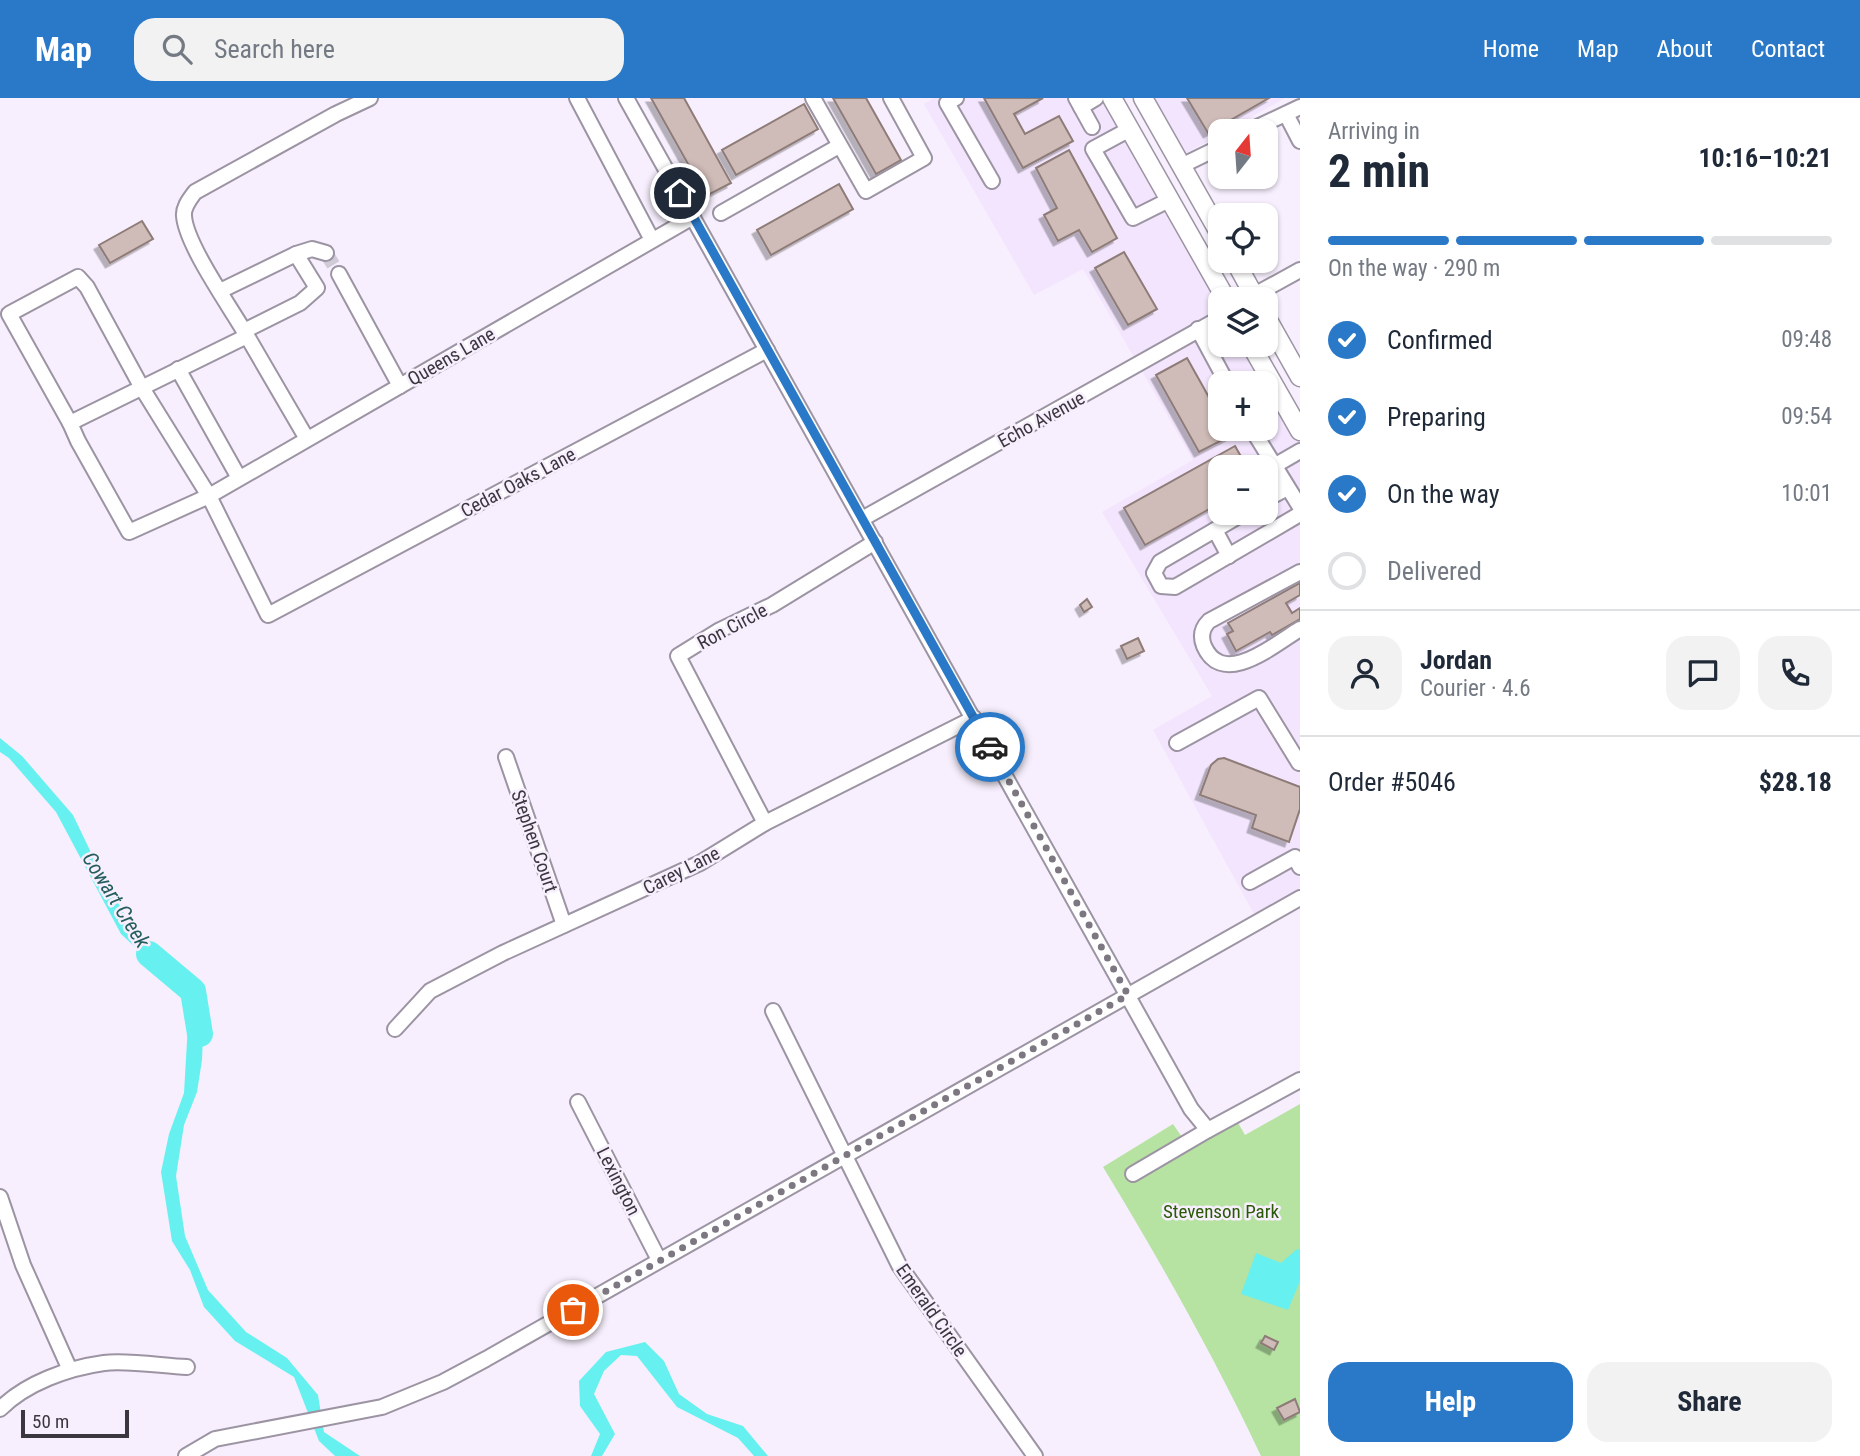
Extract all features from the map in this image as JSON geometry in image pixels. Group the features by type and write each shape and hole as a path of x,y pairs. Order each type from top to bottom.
{"main road":[{"path":"1112,98 1219,287"},
{"path":"1143,98 1208,213"},
{"path":"1278,338 1300,377"},
{"path":"1258,357 1300,431"}],"street":[{"path":"307,439 198,255 183,213 195,192 370,98"},
{"path":"577,98 652,240"},
{"path":"626,98 1191,1109 1208,1130"},
{"path":"813,98 866,191 924,158 891,98"},
{"path":"956,98 947,103 992,181"},
{"path":"1093,127 1079,102 1096,98"},
{"path":"1275,119 1300,107"},
{"path":"1286,114 1300,141"},
{"path":"1130,130 1093,149 1133,218 1170,200"},
{"path":"721,213 839,146"},
{"path":"1181,166 1208,152"},
{"name":"Queens Lane","path":"71,423 78,441 129,532 209,496 693,217"},
{"path":"220,291 296,254 312,249 326,253"},
{"path":"209,496 142,388 87,287 78,277 9,314 71,423 142,388 300,303 317,288 296,254"},
{"path":"1271,287 1300,270"},
{"path":"339,274 400,386"},
{"name":"Echo Avenue","path":"862,519 1208,324"},
{"path":"1198,329 1221,371"},
{"name":"Cedar Oaks Lane","path":"209,496 268,615 767,350"},
{"path":"178,369 239,478"},
{"path":"1278,464 1300,451"},
{"path":"1278,473 1300,508"},
{"path":"1278,493 1287,488"},
{"path":"1224,525 1160,562 1154,577 1161,586 1175,587 1300,513"},
{"path":"1215,530 1229,556"},
{"name":"Ron Circle","path":"765,823 678,656 720,630 772,605 875,541"},
{"path":"1300,572 1209,621 1202,636 1210,656 1218,663 1228,666 1244,662 1300,629"},
{"path":"1177,743 1259,698 1300,763"},
{"name":"Carey Lane","path":"395,1029 430,991 503,953 700,863 765,823 974,719"},
{"name":"Stephen Court","path":"506,757 564,925"},
{"path":"1250,882 1298,860"},
{"path":"186,1456 215,1440 382,1407 443,1382 1300,898"},
{"name":"Emerald Circle","path":"773,1011 899,1265 1035,1456"},
{"path":"1133,1174 1300,1080"},
{"name":"Lexington","path":"578,1102 659,1260"},
{"path":"0,1197 23,1265 70,1370"},
{"path":"0,1409 39,1382 70,1370 106,1362 187,1367"}],"shaded area":[{"path":"934,98 1103,98 1210,287 1208,287 1208,357 1250,357 1257,371 1208,371 1208,441 1278,441 1278,408 1300,447 1300,888 1254,914 1153,730 1212,696 1102,512 1193,460 1083,269 1034,295 924,104"},
{"path":"1152,98 1285,98 1247,119 1208,119 1208,141 1184,154"}],"green space":[{"name":"Stevenson Park","path":"1300,1104 1300,1456 1261,1456 1186,1309 1103,1167 1173,1124 1182,1137 1232,1112 1245,1135"}],"water":[{"name":"Cowart Creek","path":"0,738 22,756 73,815 135,933 169,967 204,1013 202,1060 197,1092 184,1125 176,1176 185,1236 208,1290 246,1332 287,1358 318,1395 324,1432 360,1456 335,1456 319,1441 294,1377 235,1341 204,1307 190,1270 172,1241 161,1172 169,1134 184,1093 189,1007 163,973 121,934 56,812 9,758 0,752"},
{"path":"1297,1249 1300,1250 1300,1281 1288,1310 1241,1294 1256,1253 1281,1263"},
{"path":"645,1342 664,1361 679,1394 707,1414 743,1426 768,1456 754,1456 738,1438 677,1407 637,1356 621,1355 604,1371 594,1394 615,1434 602,1456 591,1456 600,1434 580,1406 579,1381 606,1352"}],"building":[{"path":"651,98 684,98 731,183 706,196"},
{"path":"833,98 866,98 901,160 876,174"},
{"path":"984,98 1043,98 1014,114 1025,134 1059,116 1073,141 1023,168"},
{"path":"1187,98 1269,98 1232,119 1208,119 1208,133"},
{"path":"804,104 818,129 736,175 722,150"},
{"path":"1069,150 1117,238 1092,252 1079,230 1058,241 1044,215 1057,208 1036,168"},
{"path":"839,184 853,209 771,255 757,230"},
{"path":"142,221 153,239 110,263 99,245"},
{"path":"1124,252 1157,309 1128,325 1095,268"},
{"path":"1187,358 1208,396 1208,441 1220,441 1199,452 1156,375"},
{"path":"1235,446 1240,455 1219,455"},
{"path":"1208,461 1208,510 1145,545 1124,508"},
{"path":"1300,583 1300,595 1286,603 1292,613 1300,608 1300,619 1236,651 1227,634 1233,631 1228,623"},
{"path":"1087,599 1092,607 1084,612 1080,605"},
{"path":"1138,638 1144,651 1127,659 1121,646"},
{"path":"1224,758 1300,787 1300,809 1289,842 1252,828 1256,815 1200,795 1211,765"},
{"path":"1265,1336 1278,1342 1274,1350 1261,1343"},
{"path":"1295,1399 1300,1412 1284,1420 1277,1408"}],"waterway":[{"name":"Cowart Creek","path":"149,954 193,991 200,1034"}],"tunnel":[{"path":"326,253 339,274"}],"way so far":[{"path":"573,1310 1128,995 990,747"}],"route":[{"path":"680,193 990,747"}]}
